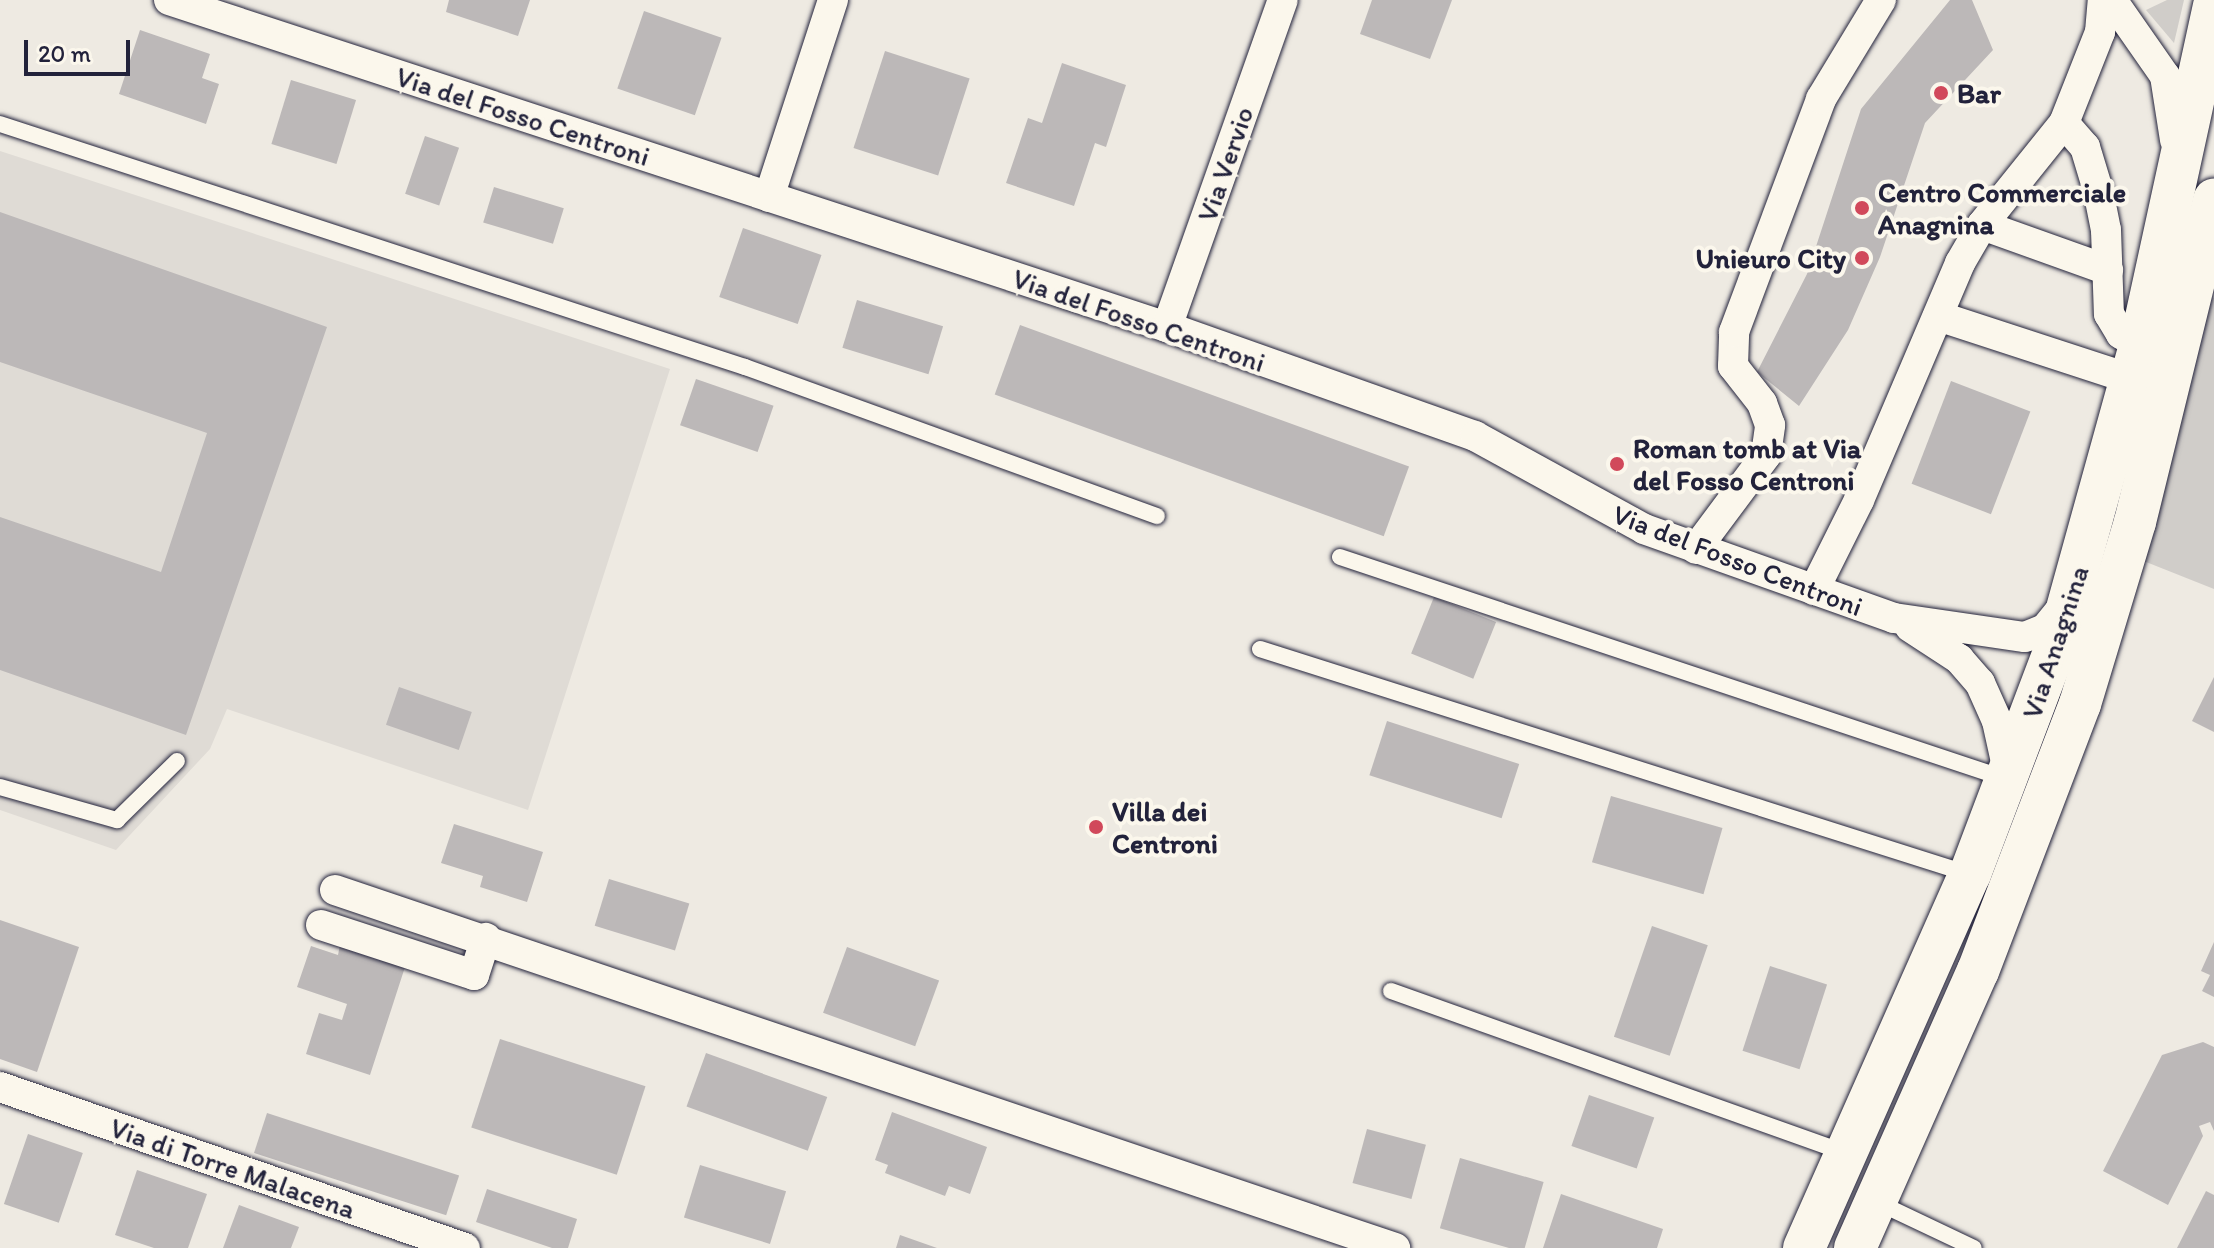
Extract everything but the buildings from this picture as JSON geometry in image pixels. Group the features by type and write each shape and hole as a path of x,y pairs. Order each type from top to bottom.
{"main road":[{"name":"Via Anagnina","path":"1804,1248 1850,1154 2009,780 2075,587 2136,362 2214,6"},
{"name":"Via Anagnina","path":"1855,1248 1978,971 2080,704 2135,522 2214,200"}],"street":[{"name":"Via del Fosso Centroni","path":"169,0 1167,327 1475,436 1607,512 1696,549 1894,618 2025,637 2045,629 2075,587"},
{"path":"769,197 833,0"},
{"name":"Via Vervio","path":"1167,327 1283,0"},
{"path":"1696,549 1766,455 1770,425 1762,403 1733,366 1734,332 1821,99 1881,0"},
{"path":"1814,590 1982,225 2064,123 2100,32 2103,0"},
{"path":"2112,0 2150,49 2171,93 2175,143 2167,222"},
{"path":"2064,123 2076,133 2091,162 2106,230 2109,314 2136,362"},
{"path":"1982,225 2108,270"},
{"path":"1938,316 2136,362"},
{"path":"1894,618 1971,670 1997,721 2009,780"},
{"path":"335,890 486,938 1395,1248"},
{"path":"321,925 474,975 486,938"},
{"name":"Via di Torre Malacena","path":"0,1087 465,1248"}],"lane":[{"path":"0,124 745,367 1157,516"},
{"path":"1340,557 2009,780"},
{"path":"1260,649 1970,874"},
{"path":"0,787 117,820 177,761"},
{"path":"1391,991 1850,1154"},
{"path":"1877,1202 1974,1248"}],"shaded area":[{"path":"2167,0 2184,0 2174,43 2146,10"},
{"path":"0,151 670,369 528,810 227,709 210,749 116,850 0,810"},
{"path":"2193,288 2214,298 2214,589 2126,554"}],"place":[{"name":"Bar","path":"1941,93"},
{"name":"Centro Commerciale Anagnina","path":"1862,208"},
{"name":"Unieuro City","path":"1862,258"},
{"name":"Roman tomb at Via del Fosso Centroni","path":"1617,464"},
{"name":"Villa dei Centroni","path":"1096,827"}]}
